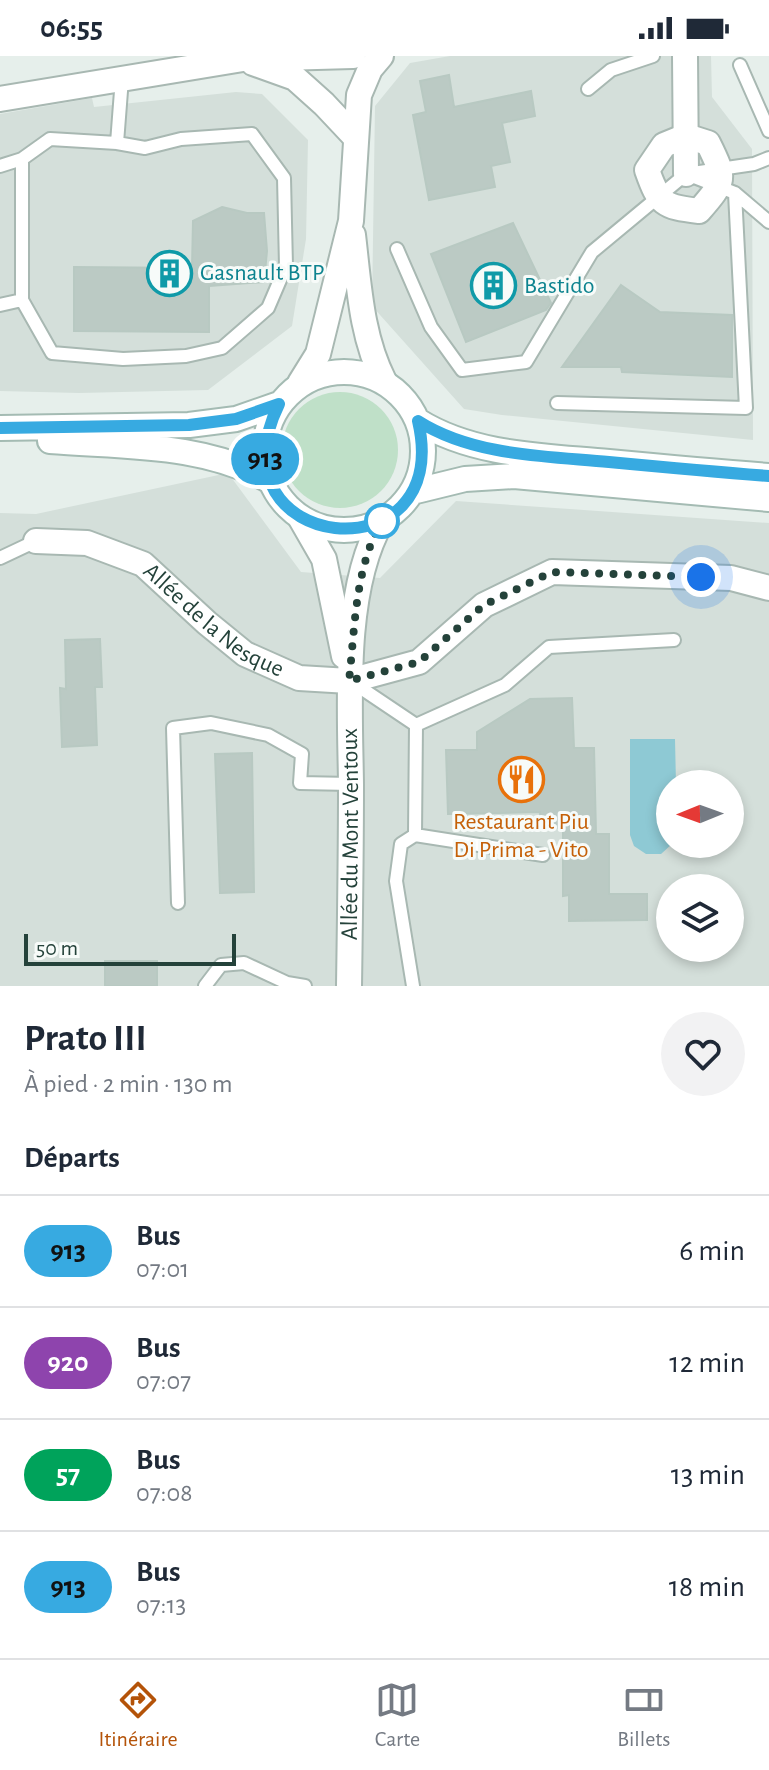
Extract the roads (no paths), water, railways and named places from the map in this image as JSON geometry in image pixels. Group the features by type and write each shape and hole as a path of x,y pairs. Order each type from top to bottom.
{"street":[{"path":"0,99 243,59 353,56"},
{"path":"351,221 365,332 371,356 384,381 404,398 418,421 423,445 421,469 412,492 399,508 382,521 356,530 328,529 301,519 283,502 270,481 264,455 267,428 279,404 300,383 318,354 351,221 359,95 370,69 381,56"},
{"path":"685,56 686,174"},
{"path":"243,59 295,78 356,138"},
{"path":"686,136 708,143 725,183 699,211 672,208 657,198 647,170 664,145 686,136"},
{"path":"300,383 327,372 356,372 384,381"},
{"path":"0,428 189,425 236,419 279,404"},
{"path":"418,421 458,440 511,452 769,476"},
{"path":"0,437 187,452 245,467 270,481"},
{"path":"412,492 465,479 514,476 769,499"},
{"name":"Allée du Mont Ventoux","path":"301,519 324,559 349,681"},
{"name":"Allée du Mont Ventoux","path":"349,986 349,681 359,586 370,541 382,521"},
{"name":"Allée de la Nesque","path":"36,541 87,543 143,564 245,654 299,678 349,681 419,662 484,605 552,572 731,578 769,588"}],"lane":[{"path":"588,89 611,70 653,56"},
{"path":"740,65 769,131"},
{"path":"117,143 122,78"},
{"path":"0,166 22,159 50,139 145,148 181,139 252,134 284,178 286,266 268,308 222,348 186,356 123,359 52,353 22,300 22,159"},
{"path":"725,183 769,158"},
{"path":"397,249 431,327 462,370 526,362 592,252 686,174 725,183 769,222"},
{"path":"557,403 746,408 725,183"},
{"path":"0,305 22,300"},
{"path":"0,558 36,541"},
{"path":"416,725 505,685 549,647 674,640"},
{"path":"349,681 416,725"},
{"path":"178,903 173,728 211,723 268,735 302,754 300,783 351,784"},
{"path":"415,835 416,725"},
{"path":"413,986 396,881 401,844 415,835 543,855"},
{"path":"205,986 221,965 244,963 287,983 305,986"}],"water":[{"path":"630,739 675,739 676,770 656,770 656,854 646,854 634,846 630,835"}],"place":[{"name":"Gasnault BTP","path":"169,273"},
{"name":"Bastido","path":"493,286"},
{"name":"Restaurant Piu Di Prima - Vito","path":"521,780"}]}
